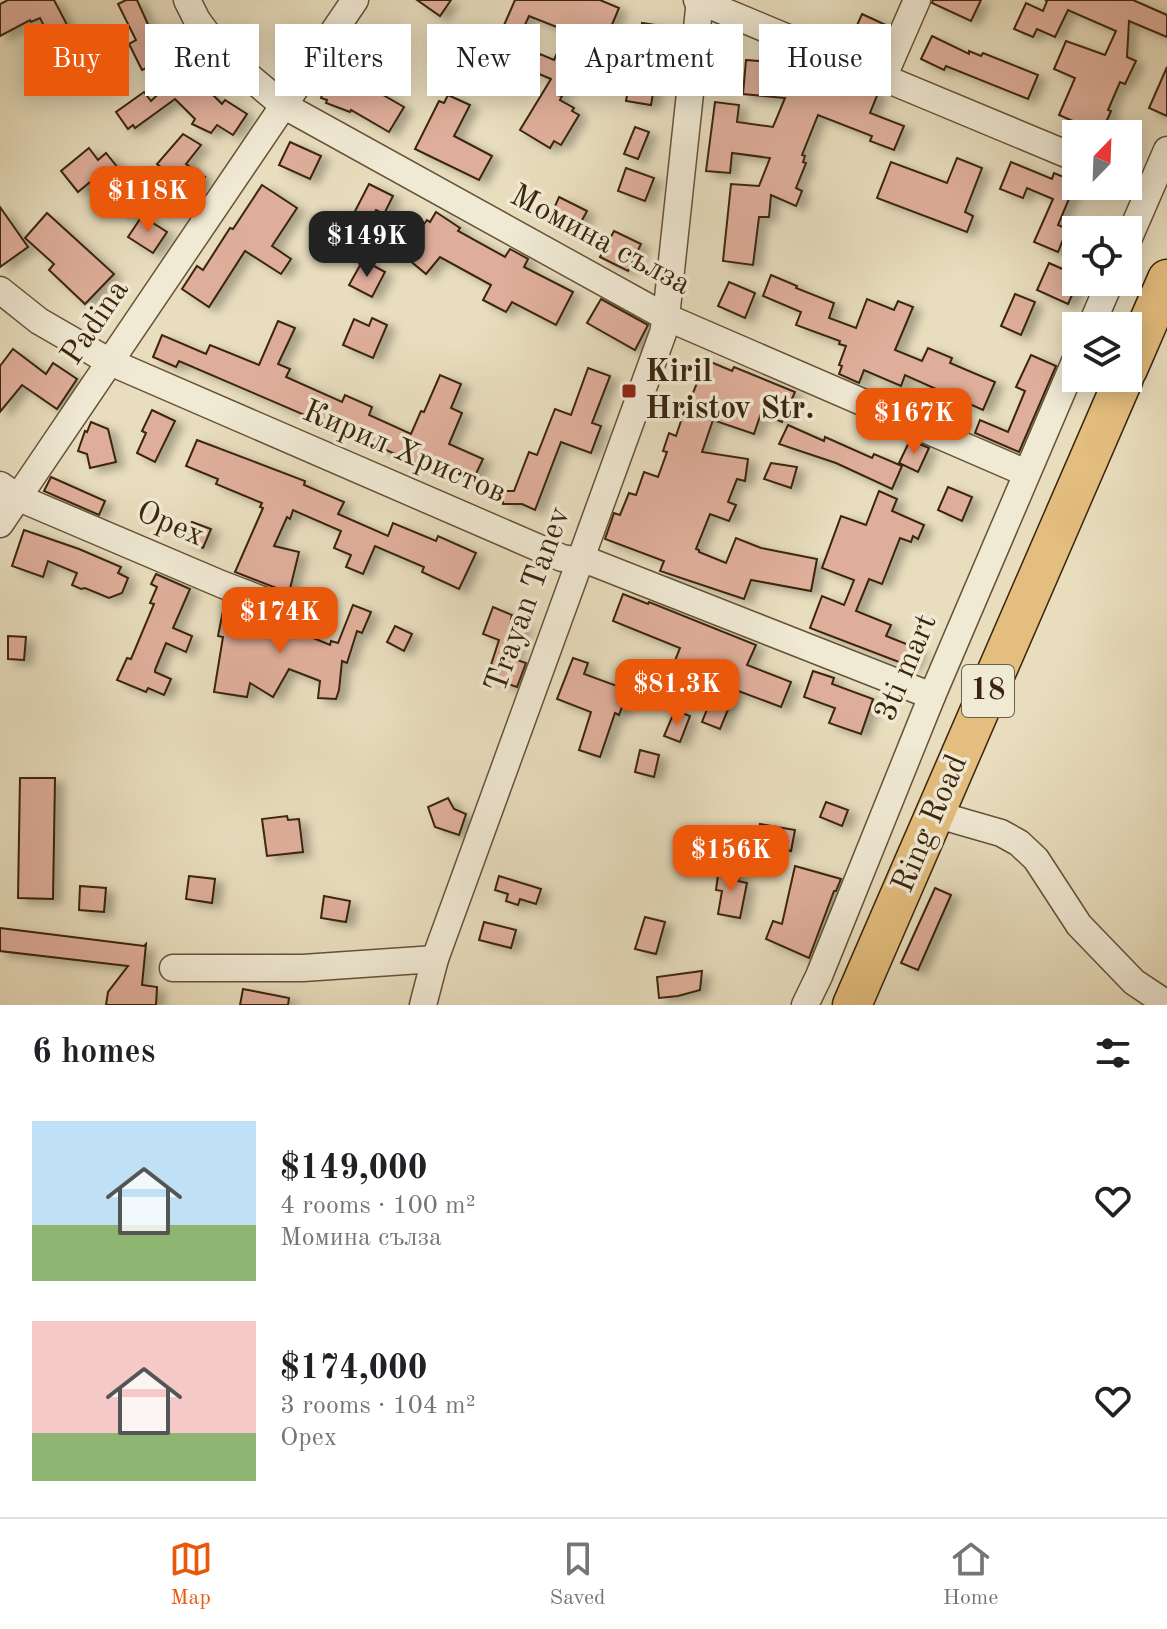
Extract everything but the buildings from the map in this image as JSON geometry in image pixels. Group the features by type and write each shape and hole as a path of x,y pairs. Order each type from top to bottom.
{"highway":[{"path":"1142,337 1167,279"},
{"name":"Ring Road","path":"852,1005 1118,392"}],"street":[{"name":"Момина сълза","path":"187,0 197,20 222,54 283,105 666,317 1026,473"},
{"name":"Padina","path":"0,524 9,492 110,362 355,0"},
{"path":"699,0 759,25"},
{"name":"Trayan Tanev","path":"423,1005 435,959 663,333 699,0"},
{"path":"891,60 917,0"},
{"path":"891,81 1062,152"},
{"path":"1142,180 1167,150"},
{"name":"Кирил Христов","path":"0,290 39,321 110,362 562,558 594,563 932,696"},
{"name":"3ti mart","path":"805,1005 1062,391"},
{"name":"Орех","path":"9,492 221,584 317,621"},
{"path":"935,814 1001,833 1019,843 1036,859 1079,925 1134,982 1167,1004"},
{"path":"173,968 303,968 435,959"}],"place":[{"name":"Kiril Hristov Str.","path":"629,391"}]}
